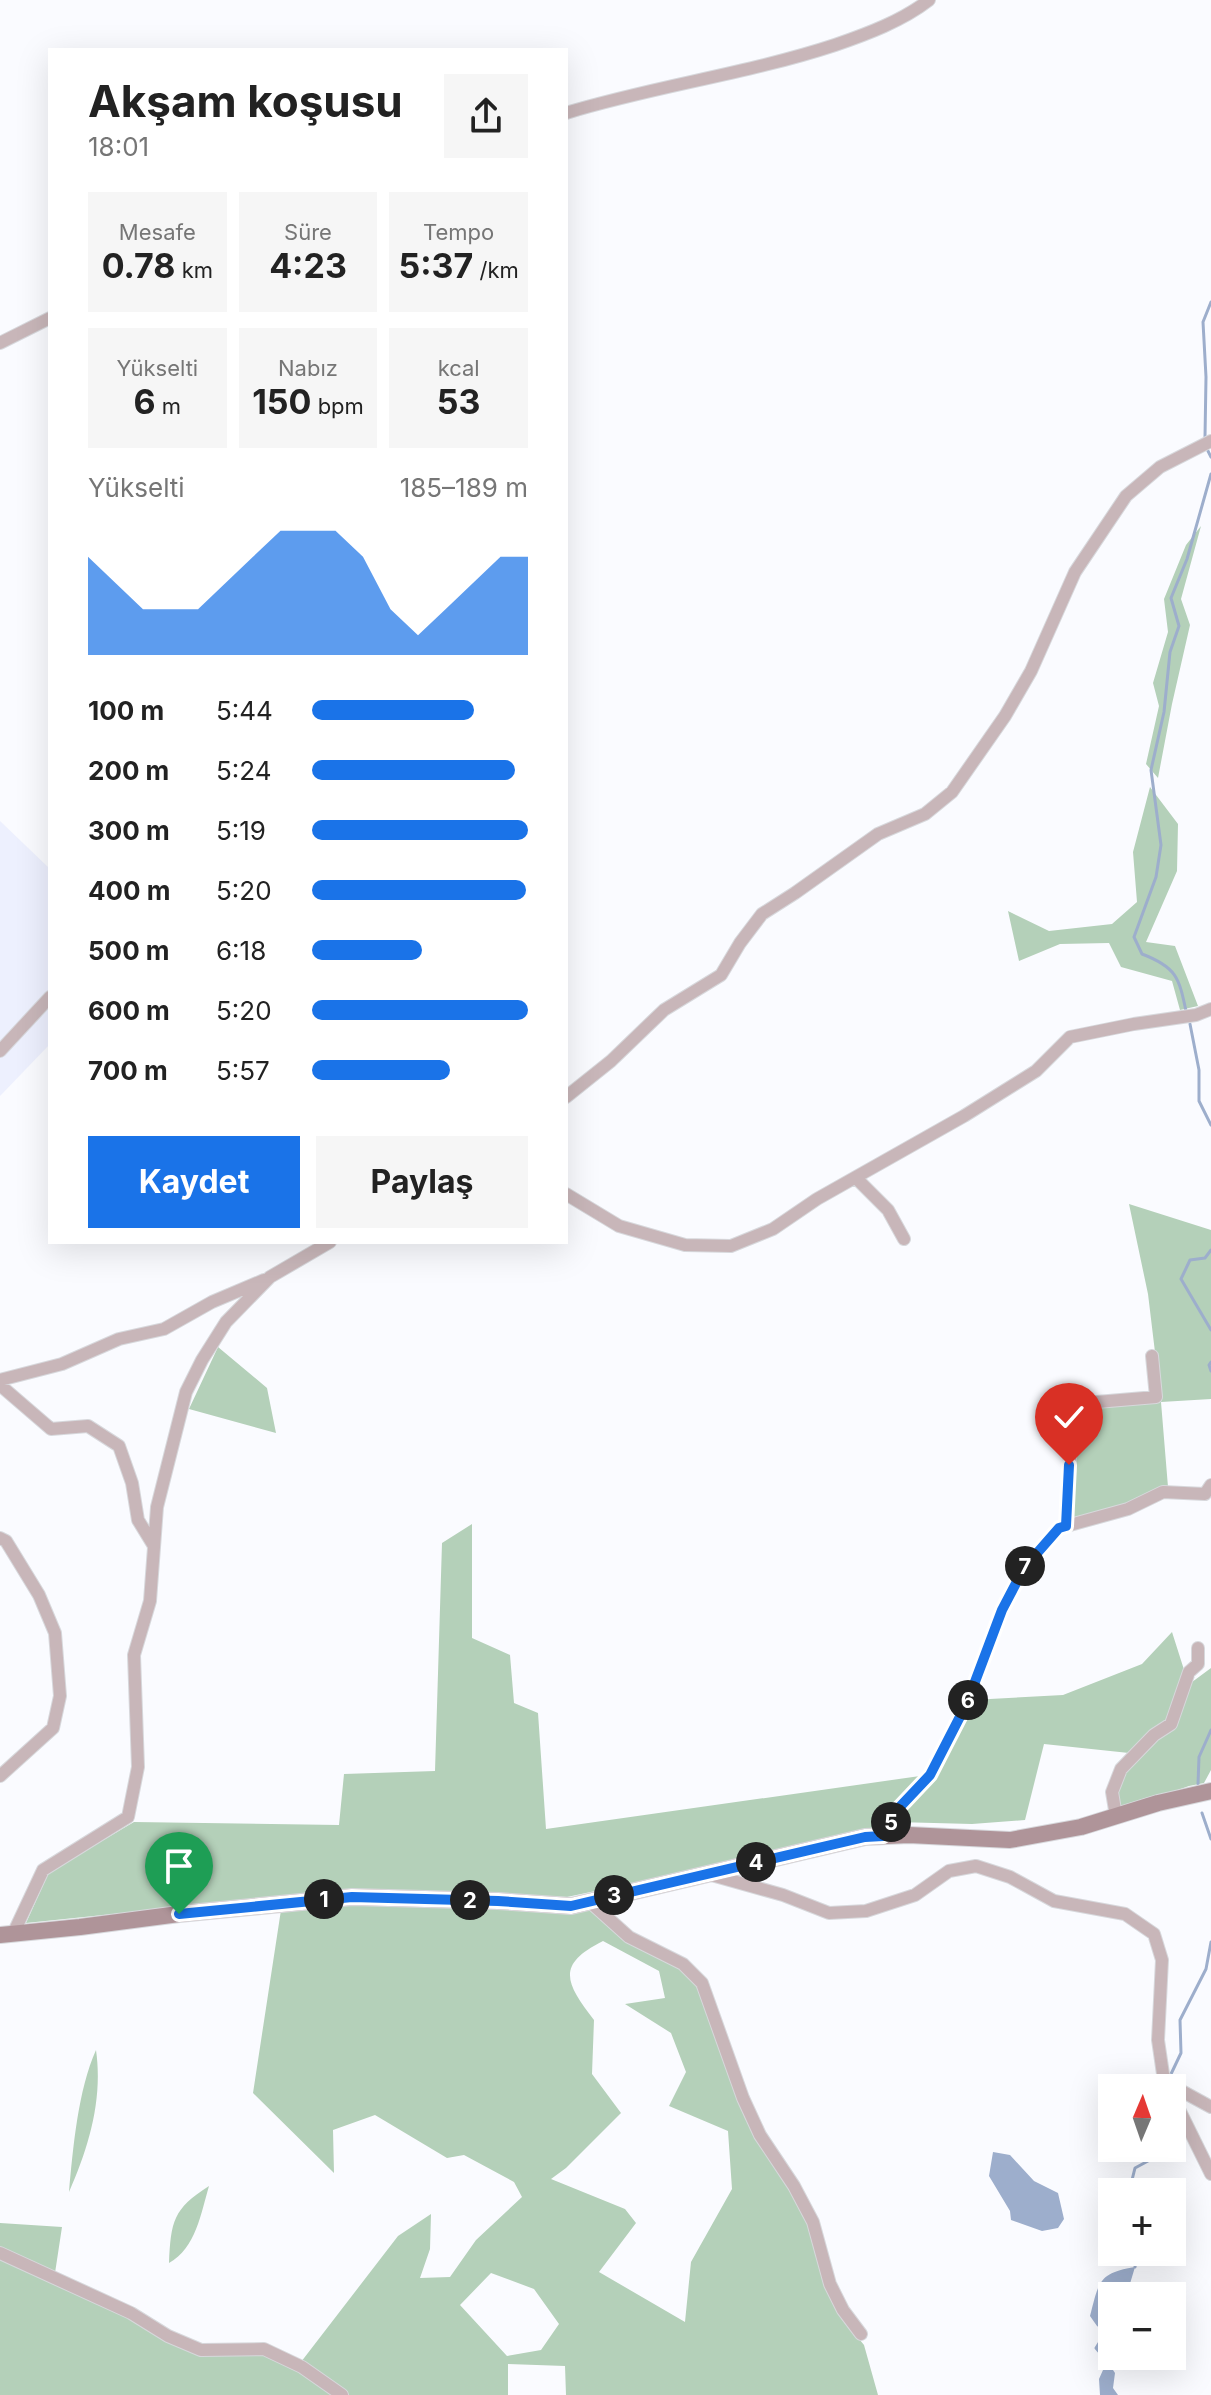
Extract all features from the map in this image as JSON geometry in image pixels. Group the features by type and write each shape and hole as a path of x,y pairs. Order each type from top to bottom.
{"street":[{"path":"568,113 800,56 858,37 915,11 929,0"},
{"path":"0,343 48,319"},
{"path":"568,1095 611,1061 664,1010 721,975 762,914 878,834 925,814 952,792 1005,716 1031,671 1075,572 1126,496 1160,467 1211,441"},
{"path":"0,1051 48,999"},
{"path":"568,1195 619,1226 685,1245 731,1246 773,1229 817,1199 952,1124 1036,1071 1070,1037 1196,1015 1211,1009"},
{"path":"856,1178 888,1210 904,1239"},
{"path":"0,1382 62,1364 119,1339 164,1329 212,1302 270,1277 327,1244"},
{"path":"6,1934 43,1870 128,1817 138,1767 134,1655 150,1601 157,1507 186,1392 226,1322 270,1277"},
{"path":"1066,1526 1073,1404 1156,1397 1152,1356"},
{"path":"0,1382 51,1429 88,1426 119,1446 132,1483 138,1520 154,1546"},
{"path":"883,1836 896,1811 930,1775 967,1703 1002,1610 1024,1568 1059,1528 1128,1509 1163,1492 1205,1494 1211,1485"},
{"path":"0,1538 6,1541 39,1595 55,1633 60,1696 53,1728 0,1776"},
{"path":"1116,1816 1112,1792 1121,1769 1154,1735 1171,1724 1189,1672 1198,1664 1198,1648"},
{"path":"6,1934 352,1897 571,1906 865,1837 909,1835 1010,1840 1081,1827 1211,1791"},
{"path":"705,1874 783,1895 829,1913 866,1911 915,1895 949,1871 976,1866 1010,1877 1054,1901 1125,1914 1154,1934 1162,1960 1158,2040 1163,2074"},
{"path":"589,1901 629,1937 683,1964 702,1983 743,2098 760,2135 813,2222 830,2284 843,2310 861,2334"},
{"path":"1186,2096 1211,2107"},
{"path":"1186,2123 1211,2174"},
{"path":"0,2253 131,2313 168,2336 201,2350 264,2349 302,2367 342,2395"}],"shaded area":[{"path":"0,821 48,867 48,1046 0,1096"}],"green space":[{"path":"1201,526 1181,599 1190,625 1158,778 1146,764 1159,706 1153,683 1168,632 1164,599 1186,545"},
{"path":"1150,787 1178,824 1177,871 1146,942 1175,946 1198,1006 1180,1010 1172,981 1121,967 1109,943 1060,944 1019,961 1008,911 1049,931 1112,924 1137,902 1133,852"},
{"path":"1129,1204 1211,1230 1211,1399 1161,1402 1148,1294"},
{"path":"218,1347 267,1388 276,1433 189,1409"},
{"path":"1161,1402 1168,1487 1128,1506 1069,1522 1075,1408"},
{"path":"472,1524 472,1638 510,1655 514,1703 538,1713 546,1829 920,1776 893,1808 880,1831 567,1897 347,1890 26,1923 49,1872 134,1822 339,1825 344,1774 435,1771 442,1543"},
{"path":"1172,1632 1186,1676 1170,1720 1129,1753 1044,1744 1025,1820 972,1824 896,1822 971,1700 1063,1695 1142,1664"},
{"path":"1211,1668 1211,1770 1204,1783 1120,1810 1116,1791 1125,1769 1157,1739 1188,1685"},
{"path":"342,1905 594,1909 679,1966 698,1984 734,2083 809,2221 837,2312 864,2345 878,2395 566,2395 565,2366 508,2364 508,2395 347,2395 301,2362 398,2236 431,2214 430,2249 420,2278 450,2277 476,2240 522,2197 514,2182 464,2155 447,2158 375,2115 333,2130 334,2173 253,2093 281,1910","holes":["603,1941 659,1971 665,1998 625,2004 671,2033 686,2072 669,2106 728,2131 732,2189 691,2262 685,2322 599,2272 636,2223 625,2209 551,2179 621,2113 592,2074 594,2020 577,1995 570,1976 577,1958","491,2273 534,2289 559,2324 541,2350 507,2356 460,2305"]},
{"path":"96,2050 98,2087 93,2122 69,2192 81,2101"},
{"path":"209,2186 191,2239 169,2263 176,2217 188,2202"},
{"path":"0,2223 62,2227 55,2273 0,2250"},
{"path":"0,2257 131,2317 166,2339 261,2352 301,2370 334,2395 0,2395"}],"water":[{"path":"993,2152 1010,2155 1034,2181 1058,2193 1064,2219 1058,2228 1042,2231 1011,2220 1010,2211 989,2176"},
{"path":"1135,2267 1130,2282 1101,2282 1107,2276"},
{"path":"1098,2287 1098,2327 1090,2316"},
{"path":"1103,2370 1113,2370 1113,2388 1118,2395 1100,2395 1099,2379"}],"waterway":[{"path":"1205,437 1203,322 1211,302"},
{"path":"1208,451 1211,457"},
{"path":"1186,1011 1174,975 1162,964 1142,954 1134,937 1156,877 1161,845 1151,770 1164,712 1170,652 1179,626 1171,598 1187,559 1211,474"},
{"path":"1190,1024 1199,1070 1199,1101 1211,1125"},
{"path":"1211,1250 1205,1258 1190,1260 1181,1279 1211,1330"},
{"path":"1211,1362 1211,1371"},
{"path":"1198,1784 1199,1757 1211,1730"},
{"path":"1202,1813 1211,1839"},
{"path":"1171,2074 1181,2053 1180,2020 1206,1969 1211,1942"},
{"path":"1132,2178 1135,2168 1146,2162"},
{"path":"1098,2345 1098,2350"}],"route":[{"path":"179,1914 352,1897 571,1906 865,1837 883,1836 896,1811 930,1775 967,1703 1002,1610 1024,1568 1059,1528 1066,1526 1069,1465"}]}
